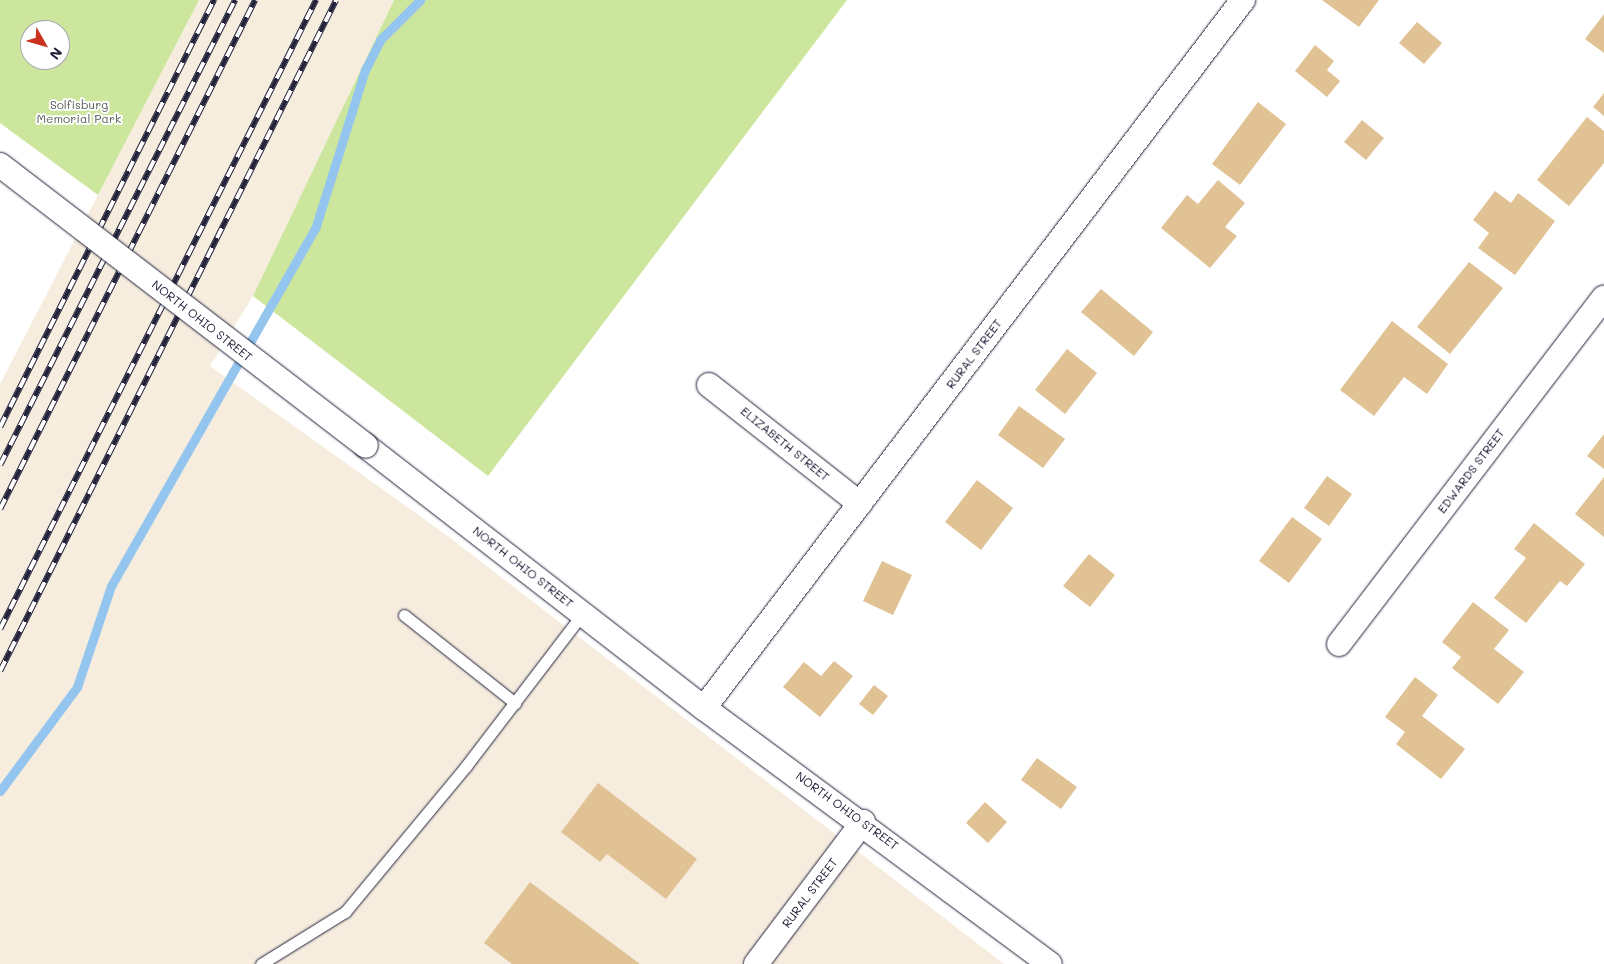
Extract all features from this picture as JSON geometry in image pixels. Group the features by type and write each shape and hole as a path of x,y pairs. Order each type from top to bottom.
{"street":[{"name":"RURAL STREET","path":"704,708 1244,0"},
{"name":"NORTH OHIO STREET","path":"0,165 704,708 863,822 1050,964"},
{"name":"EDWARDS STREET","path":"1339,644 1604,298"},
{"name":"ELIZABETH STREET","path":"710,385 860,504"},
{"name":"RURAL STREET","path":"756,964 863,822"}],"lane":[{"path":"261,964 345,912 515,702 583,613"},
{"path":"404,615 515,702"}],"shaded area":[{"path":"199,0 394,0 253,296 210,366 445,534 1004,964 0,964 0,384"}],"green space":[{"name":"Solfisburg Memorial Park","path":"0,0 199,0 98,195 0,123"},
{"path":"394,0 847,0 488,476 253,296"}],"building":[{"path":"1322,0 1379,0 1359,27"},
{"path":"1604,14 1604,53 1585,39"},
{"path":"1417,22 1442,43 1424,64 1399,43"},
{"path":"1315,45 1334,61 1327,70 1340,81 1327,97 1295,71"},
{"path":"1604,93 1604,116 1593,107"},
{"path":"1258,102 1286,124 1240,185 1212,164"},
{"path":"1587,117 1604,131 1604,163 1569,206 1537,180"},
{"path":"1362,120 1384,138 1366,160 1344,142"},
{"path":"1218,180 1245,203 1225,227 1237,236 1210,268 1161,228 1187,195 1198,204"},
{"path":"1495,191 1511,203 1518,193 1555,221 1515,275 1478,248 1489,233 1473,220"},
{"path":"1469,262 1503,288 1450,354 1417,327"},
{"path":"1101,289 1153,332 1134,356 1081,312"},
{"path":"1392,321 1448,364 1427,394 1404,377 1374,416 1340,390"},
{"path":"1067,349 1097,373 1065,414 1035,390"},
{"path":"1019,406 1065,439 1043,468 998,435"},
{"path":"1604,434 1604,469 1587,456"},
{"path":"1327,476 1352,494 1329,526 1304,508"},
{"path":"1604,477 1604,537 1575,514"},
{"path":"977,480 1013,508 981,550 945,522"},
{"path":"1292,517 1322,539 1289,583 1259,561"},
{"path":"1534,523 1585,564 1567,586 1560,581 1526,623 1494,598 1526,558 1514,549"},
{"path":"1089,554 1115,575 1090,607 1063,586"},
{"path":"882,561 912,575 893,615 863,601"},
{"path":"1473,602 1509,630 1494,649 1524,672 1498,704 1452,668 1461,657 1442,642"},
{"path":"834,661 853,676 820,717 783,687 804,662 821,676"},
{"path":"1415,677 1438,695 1422,716 1465,749 1441,779 1396,744 1405,732 1385,717"},
{"path":"874,685 888,696 873,715 859,704"},
{"path":"1037,758 1077,787 1061,809 1021,780"},
{"path":"598,783 697,859 666,899 607,854 600,862 561,832"},
{"path":"985,802 1007,822 988,843 966,823"},
{"path":"530,882 640,964 512,964 484,943"}],"waterway":[{"path":"0,791 77,687 111,586 316,226 365,70 380,40 420,0"}],"railway":[{"path":"0,427 214,0"},
{"path":"0,465 235,0"},
{"path":"0,509 255,0"},
{"path":"0,629 316,0"},
{"path":"0,671 336,0"}]}
